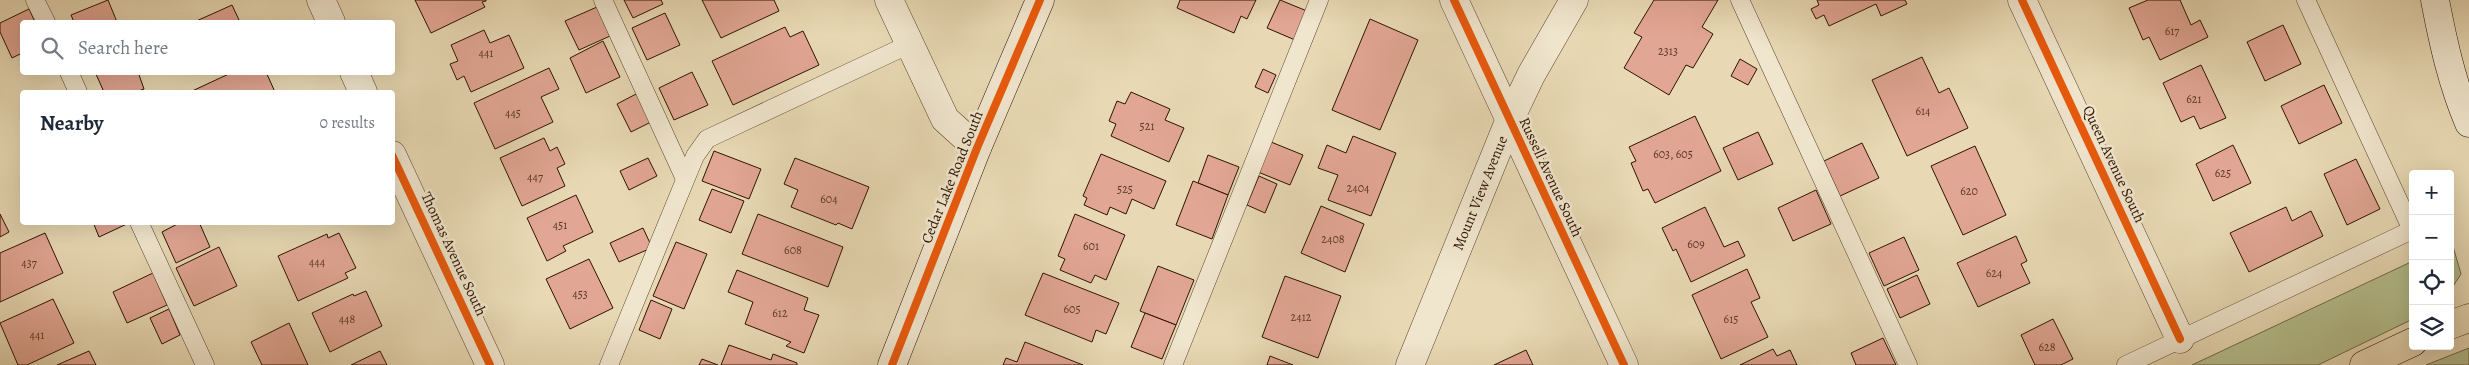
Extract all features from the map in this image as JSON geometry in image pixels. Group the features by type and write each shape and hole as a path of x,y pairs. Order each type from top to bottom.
{"highway":[{"path":"2454,324 2469,318"},
{"path":"2364,365 2409,344"}],"street":[{"path":"321,0 330,20"},
{"path":"889,0 945,119 977,148"},
{"name":"Cedar Lake Road South","path":"892,365 977,148 1040,0"},
{"name":"Russell Avenue South","path":"1454,0 1624,365"},
{"name":"Mount View Avenue","path":"1410,365 1510,119 1531,75 1574,0"},
{"name":"Queen Avenue South","path":"2022,0 2180,340"},
{"path":"2435,0 2444,45 2458,97 2469,122"},
{"path":"356,75 363,90"},
{"name":"Thomas Avenue South","path":"395,161 490,365"}],"lane":[{"path":"35,0 45,20"},
{"path":"603,0 685,179"},
{"path":"1173,365 1319,0"},
{"path":"1740,0 1908,365"},
{"path":"2126,365 2412,230 2306,0"},
{"path":"609,365 695,156 708,140 910,44"},
{"path":"70,75 77,90"},
{"path":"140,225 205,365"}],"green space":[{"path":"2454,250 2461,274 2454,285"},
{"path":"2409,263 2409,321 2318,365 2192,365"},
{"path":"2469,348 2469,365 2426,365"}],"building":[{"path":"108,0 116,20 73,20 71,15"},
{"path":"415,0 486,1 482,2 485,7 431,33"},
{"path":"624,0 661,0 663,4 633,18"},
{"path":"702,0 774,0 779,11 721,38"},
{"path":"1180,0 1256,0 1247,19 1241,16 1234,33 1177,8"},
{"path":"1280,0 1307,11 1295,40 1267,28"},
{"path":"1654,0 1718,0 1702,27 1713,34 1693,68 1686,65 1669,95 1624,68 1642,37 1634,33"},
{"path":"1817,0 1905,0 1907,4 1881,16 1876,4 1829,26 1824,15 1816,19 1811,9 1819,5"},
{"path":"2148,0 2180,0 2191,25 2200,20 2208,37 2160,60 2149,37 2143,40 2129,8"},
{"path":"232,5 239,20 198,20"},
{"path":"597,7 610,36 579,50 565,21"},
{"path":"29,9 34,20 20,20 20,54 12,58 0,32 0,23"},
{"path":"665,13 680,45 647,60 632,28"},
{"path":"1370,19 1418,40 1380,130 1332,110"},
{"path":"2283,25 2301,64 2265,81 2247,42"},
{"path":"785,27 790,37 803,31 819,65 733,105 712,61"},
{"path":"484,30 490,43 509,35 524,68 471,92 464,76 457,80 450,64 458,61 451,45"},
{"path":"603,41 620,77 586,93 570,58"},
{"path":"1922,57 1939,93 1949,88 1968,128 1907,156 1872,80"},
{"path":"1740,59 1757,69 1748,85 1731,76"},
{"path":"2201,65 2226,118 2200,129 2194,116 2181,122 2163,83"},
{"path":"549,68 559,89 541,97 553,122 495,149 474,103"},
{"path":"1263,69 1276,75 1268,93 1255,87"},
{"path":"692,72 708,105 674,120 659,88"},
{"path":"96,75 139,75 144,89 141,90 103,90"},
{"path":"227,75 267,75 274,90 194,90"},
{"path":"2324,85 2342,123 2299,144 2281,106"},
{"path":"1131,92 1170,109 1165,120 1184,128 1169,162 1111,136 1116,124 1109,121 1117,101 1125,104"},
{"path":"638,93 651,122 631,132 617,104"},
{"path":"1695,116 1721,171 1655,203 1648,189 1643,191 1631,163 1636,161 1629,147"},
{"path":"1758,132 1773,164 1738,180 1723,148"},
{"path":"1353,136 1396,153 1371,216 1328,200 1338,175 1318,168 1327,145 1346,153"},
{"path":"544,138 550,151 557,147 565,164 557,168 565,186 522,206 500,158"},
{"path":"1271,142 1303,155 1290,185 1258,172"},
{"path":"1862,143 1879,178 1840,196 1824,161"},
{"path":"2233,145 2251,183 2213,201 2196,164"},
{"path":"1975,146 2006,215 1963,235 1931,166"},
{"path":"714,151 761,169 749,199 702,181"},
{"path":"1101,154 1166,181 1154,209 1132,199 1126,214 1110,207 1107,215 1084,205 1087,198 1083,196"},
{"path":"1208,155 1239,167 1228,195 1198,183"},
{"path":"648,158 657,176 629,190 620,171"},
{"path":"795,158 869,187 852,229 838,223 836,225 791,207 798,190 784,184"},
{"path":"2356,159 2380,209 2347,225 2324,174"},
{"path":"1259,176 1277,184 1265,213 1247,205"},
{"path":"1193,181 1228,195 1212,239 1176,225"},
{"path":"712,189 744,201 731,233 699,220"},
{"path":"1816,190 1831,224 1793,241 1778,208"},
{"path":"576,195 593,232 563,246 566,251 547,261 527,218"},
{"path":"1321,206 1364,224 1345,272 1301,253"},
{"path":"1705,207 1724,247 1738,241 1745,256 1691,282 1676,249 1673,251 1662,228"},
{"path":"2286,207 2292,221 2311,211 2323,236 2249,272 2230,233"},
{"path":"0,214 9,232 0,237"},
{"path":"758,214 843,247 828,287 742,254"},
{"path":"1075,214 1125,235 1106,280 1095,275 1091,283 1060,270 1065,259 1058,256"},
{"path":"94,225 125,225 99,237"},
{"path":"175,225 200,225 210,247 176,263 162,232"},
{"path":"643,228 650,243 649,249 619,262 610,243"},
{"path":"45,233 63,273 0,302 0,253"},
{"path":"339,233 356,268 345,273 348,278 298,301 278,256 327,234 328,238"},
{"path":"2016,236 2027,261 2021,264 2030,283 1978,307 1957,263"},
{"path":"1904,237 1919,270 1884,286 1869,253"},
{"path":"676,242 707,254 684,309 653,296"},
{"path":"219,247 237,286 194,306 176,268"},
{"path":"589,259 613,308 570,329 546,279"},
{"path":"1158,266 1194,280 1176,325 1140,311"},
{"path":"1747,269 1760,298 1751,302 1768,337 1721,359 1692,295"},
{"path":"737,270 808,298 804,310 819,315 804,353 786,346 791,342 745,324 753,302 728,292"},
{"path":"153,273 167,305 127,323 113,292"},
{"path":"1043,273 1119,303 1106,334 1096,330 1092,342 1025,315"},
{"path":"1917,275 1930,304 1900,318 1887,289"},
{"path":"1285,276 1341,296 1318,358 1262,337"},
{"path":"366,291 382,326 330,352 312,313 353,294 354,296"},
{"path":"53,299 74,343 27,365 18,365 0,323"},
{"path":"651,300 672,309 660,339 639,330"},
{"path":"169,309 180,335 162,344 150,318"},
{"path":"1145,313 1176,325 1162,359 1131,347"},
{"path":"2053,319 2073,359 2061,365 2035,365 2021,335"},
{"path":"289,323 308,365 262,365 251,342"},
{"path":"1883,338 1896,365 1856,365 1851,353"},
{"path":"1025,342 1083,365 1003,365 1006,358 1017,362"},
{"path":"729,345 771,360 773,354 797,363 797,365 721,365"},
{"path":"1773,349 1777,356 1790,350 1797,365 1740,365"},
{"path":"1526,350 1533,365 1494,365"},
{"path":"89,351 96,365 57,365"},
{"path":"380,351 387,365 351,365"},
{"path":"1270,356 1293,365 1267,365"},
{"path":"702,359 718,365 699,365"}],"cycle path":[{"path":"892,365 977,148 1040,0"},
{"path":"1454,0 1624,365"},
{"path":"2022,0 2180,339"},
{"path":"395,161 490,365"}]}
